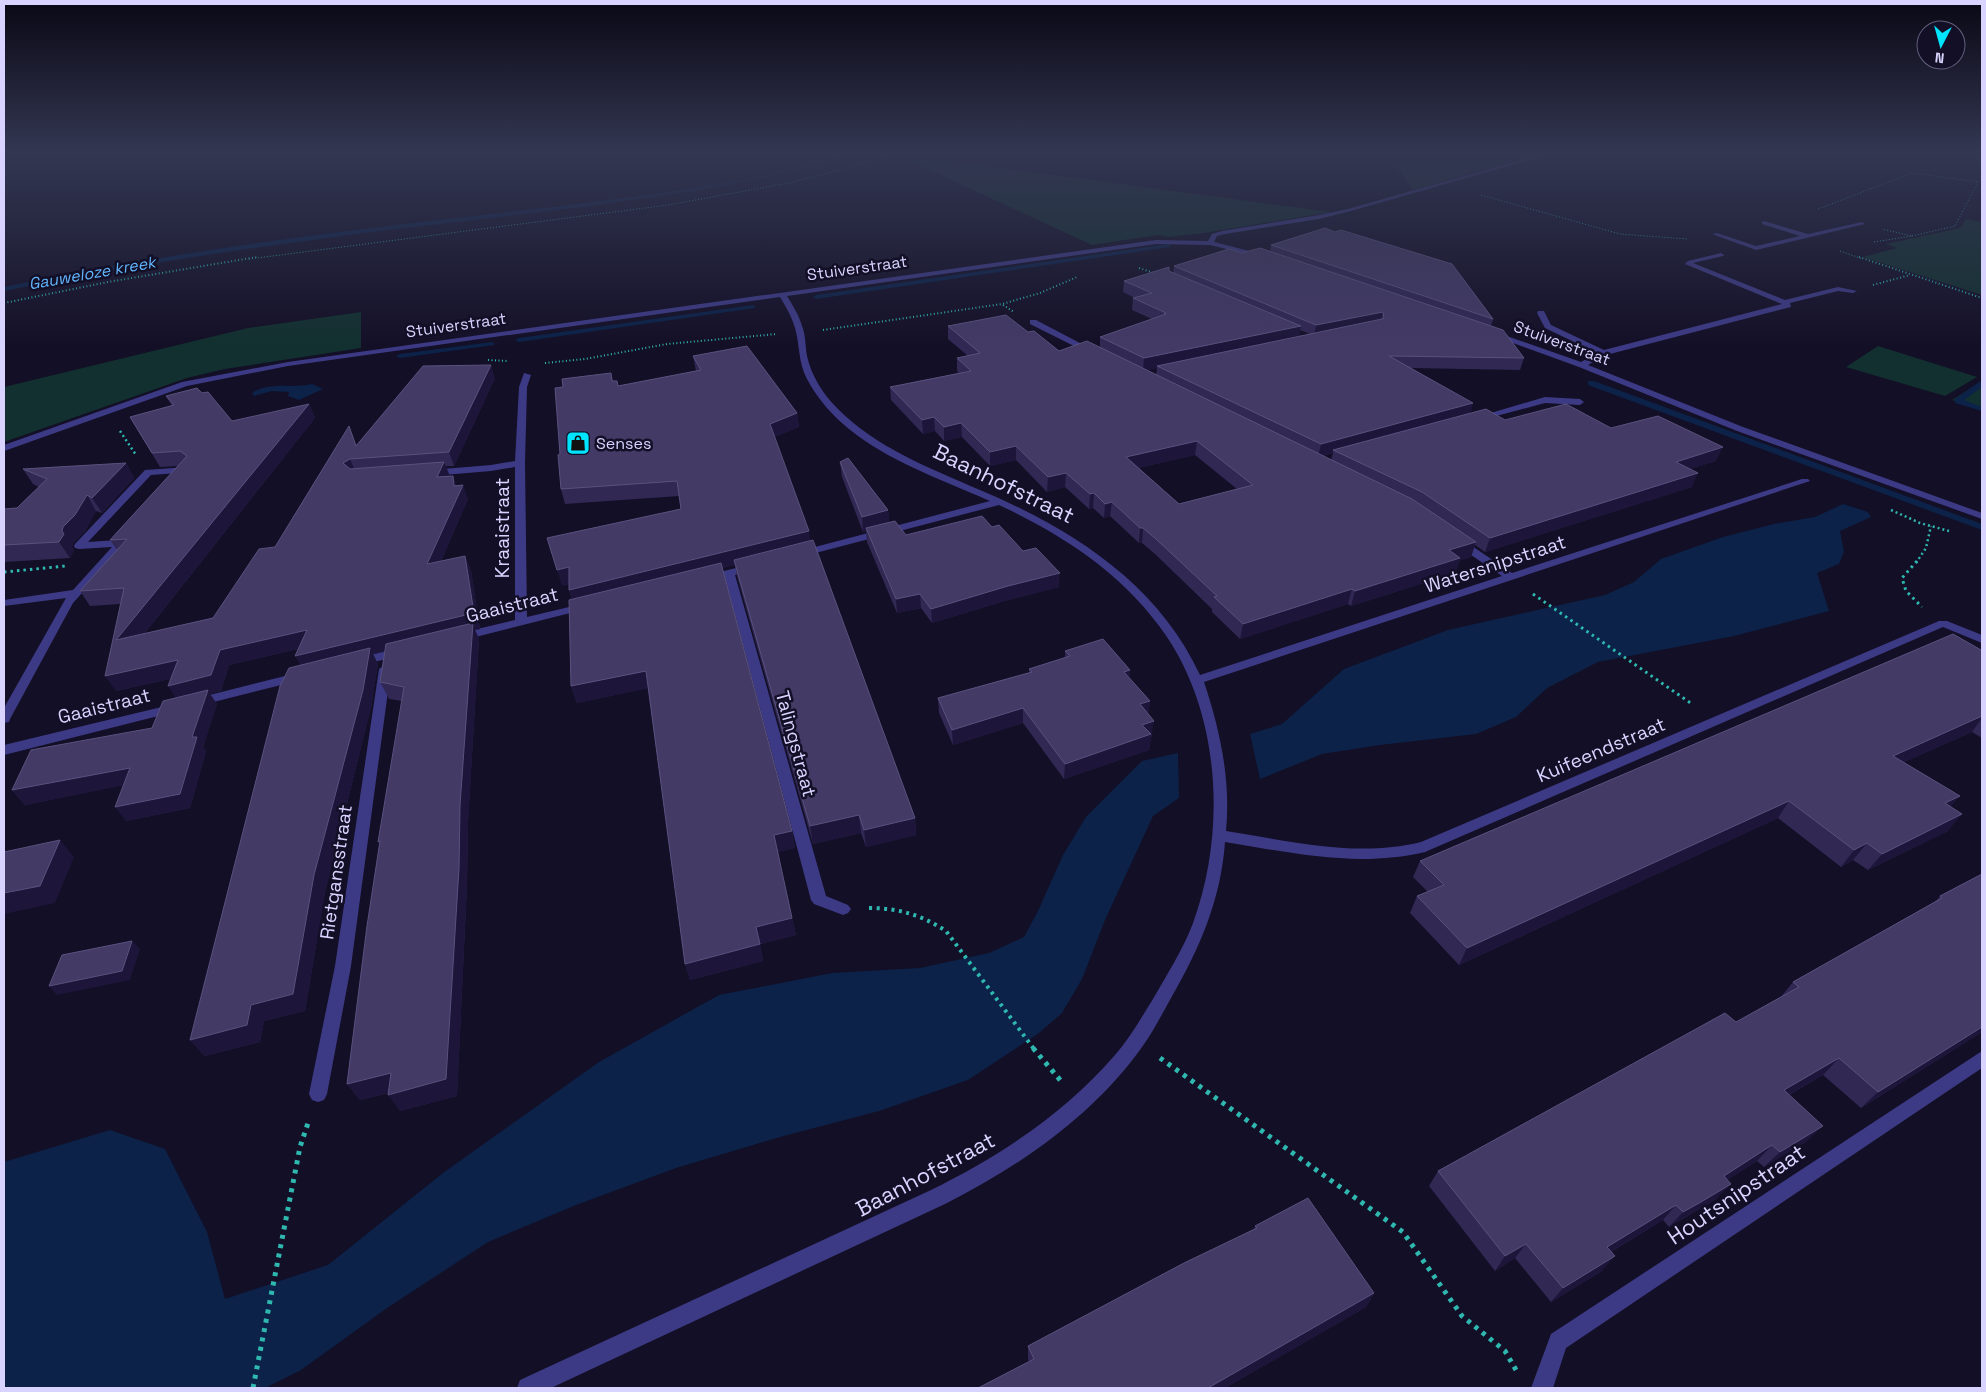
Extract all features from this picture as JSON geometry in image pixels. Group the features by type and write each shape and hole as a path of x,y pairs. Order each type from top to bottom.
{"street":[{"path":"1210,243 1214,235 1224,232 1319,217"},
{"path":"1764,223 1806,236"},
{"path":"1715,234 1756,248 1862,224"},
{"name":"Stuiverstraat","path":"4,448 185,384 232,373 1156,242 1210,243 1267,257"},
{"path":"1582,365 1603,353 1788,305 1688,264 1721,255"},
{"path":"1784,302 1838,290 1853,290"},
{"name":"Baanhofstraat","path":"528,1388 938,1197 992,1168 1038,1135 1080,1101 1109,1074 1137,1042 1186,959 1201,923 1214,875 1221,802 1218,766 1212,731 1197,680 1160,621 1139,595 1110,567 1075,542 999,502 904,460 877,444 835,410 810,376 803,358 800,331 796,318 782,294"},
{"path":"1541,313 1548,326 1603,353"},
{"path":"1033,322 1099,355"},
{"name":"Stuiverstraat","path":"1485,331 1582,365 1740,429 1982,516"},
{"name":"Kraaistraat","path":"520,622 520,463 523,387 527,375"},
{"path":"1469,421 1545,400 1580,402"},
{"name":"Kraaistraat","path":"423,473 491,468 520,463"},
{"path":"121,543 79,546 148,472 188,470 174,485"},
{"name":"Watersnipstraat","path":"1197,680 1804,481"},
{"path":"787,557 999,502"},
{"path":"4,719 68,602 135,529"},
{"path":"1454,538 1510,578"},
{"path":"701,579 768,562"},
{"name":"Talingstraat","path":"729,572 819,900 844,909"},
{"path":"4,603 77,592"},
{"name":"Gaaistraat","path":"444,641 596,604"},
{"path":"1943,623 1982,639"},
{"name":"Kuifeendstraat","path":"1219,835 1313,850 1354,854 1392,853 1424,846 1943,623"},
{"path":"348,665 415,648"},
{"name":"Rietgansstraat","path":"318,1094 342,966 386,655"},
{"name":"Gaaistraat","path":"4,750 310,674"},
{"name":"Houtsnipstraat","path":"1542,1388 1558,1341 1982,1058"}],"path":[{"path":"4,303 80,286 240,259 571,217"},
{"path":"1558,217 1620,234 1691,239"},
{"path":"1912,236 1955,226 1960,217"},
{"path":"1836,250 1982,298"},
{"path":"1136,267 1156,274"},
{"path":"822,330 844,328 906,316 1002,304 1040,293 1085,274"},
{"path":"1853,290 1911,275"},
{"path":"539,364 585,359 667,344 780,333"},
{"path":"98,414 111,418 148,472"},
{"path":"1931,526 1930,540 1921,559 1902,578 1903,588 1912,599 1943,623"},
{"path":"4,572 104,563"},
{"path":"1541,599 1716,721"},
{"path":"844,909 890,908 909,912 932,921 946,931 1048,1066 1080,1101"},
{"path":"1137,1042 1402,1232 1462,1316 1504,1351 1519,1373"},
{"path":"253,1388 300,1147 318,1094"}],"green space":[{"path":"1032,217 1301,217 1204,233 1168,237 1158,235 1092,245"},
{"path":"1966,219 1982,222 1982,295 1863,257 1897,248 1886,244 1960,228"},
{"path":"361,312 361,348 225,369 187,378 4,442 4,387 248,328"},
{"path":"1878,346 1977,377 1945,396 1846,367"},
{"path":"1982,381 1982,410 1952,400"}],"water":[{"path":"312,384 323,389 299,400 288,396 289,392 272,391 254,396 252,393 266,387"},
{"path":"1843,504 1868,512 1871,517 1840,531 1844,552 1839,564 1817,573 1829,611 1734,636 1598,662 1547,688 1516,717 1476,734 1322,754 1260,779 1250,734 1282,724 1344,669 1448,630 1605,595 1634,582 1661,559 1723,537 1774,524 1815,517"},
{"path":"1178,753 1179,798 1153,816 1105,920 1082,979 1062,1013 1039,1033 968,1080 879,1111 780,1137 676,1168 576,1205 488,1242 387,1308 301,1370 265,1388 4,1388 4,1162 110,1130 165,1149 207,1232 225,1299 328,1265 443,1173 599,1062 719,995 832,973 920,968 989,953 1024,937 1063,855 1086,817 1142,761"}],"building":[{"path":"1325,228 1335,232 1341,230 1452,264 1493,319 1271,245"},
{"path":"1260,248 1503,330 1524,358 1389,356 1473,403 1321,444 1157,366 1384,318 1383,312 1316,325 1174,266 1229,249 1242,253"},
{"path":"1169,267 1169,271 1301,326 1144,358 1100,337 1166,314 1133,298 1152,293 1124,281"},
{"path":"1006,315 1028,332 1034,331 1059,351 1087,341 1412,499 1476,542 1449,550 1460,558 1355,591 1352,589 1243,624 1214,597 1217,596 1156,539 1143,528 1140,528 1112,502 1105,504 1094,493 1090,494 1066,473 1048,477 1016,446 990,452 961,423 944,427 934,417 922,420 890,387 971,371 957,358 980,353 948,326","holes":["1197,441 1253,485 1179,504 1126,457"]},
{"path":"747,346 797,413 770,424 809,531 569,590 569,567 557,570 547,538 681,509 677,481 561,489 555,388 563,387 562,379 611,373 612,381 617,381 618,386 701,370 693,356"},
{"path":"491,365 449,452 350,459 343,463 350,469 444,462 437,477 453,476 454,486 463,485 427,564 465,556 474,613 295,656 307,630 220,650 211,675 168,686 178,660 105,676 124,588 80,591 127,539 110,540 187,456 180,451 152,453 130,417 174,405 166,396 197,388 202,393 208,392 232,421 309,404 116,640 213,618 259,549 275,547 349,426 356,446 423,366"},
{"path":"1566,404 1611,428 1658,416 1723,447 1676,462 1698,473 1490,538 1422,492 1333,450 1486,409 1505,420"},
{"path":"848,458 888,510 862,517 840,462"},
{"path":"126,463 92,498 87,495 75,515 63,527 62,531 64,534 59,542 4,545 4,509 17,508 47,479 23,469"},
{"path":"982,516 992,527 999,525 1023,551 1036,548 1060,573 931,609 920,594 896,599 866,528 895,521 906,535"},
{"path":"813,540 915,818 864,830 859,815 810,826 734,560"},
{"path":"721,563 792,831 774,835 792,918 756,927 760,944 685,964 646,671 571,686 569,600"},
{"path":"473,623 460,805 459,868 446,1079 388,1095 391,1073 347,1084 380,841 378,842 404,687 380,682 386,644"},
{"path":"1953,634 1982,649 1982,716 1893,756 1960,796 1945,803 1962,814 1882,854 1867,843 1854,850 1789,801 1467,948 1417,896 1444,885 1420,861"},
{"path":"1103,639 1130,670 1124,672 1150,701 1140,704 1154,721 1142,725 1151,734 1065,764 1023,708 952,730 938,698 1032,672 1029,669 1070,656 1065,651"},
{"path":"370,648 363,690 314,875 293,994 251,1005 247,1025 190,1040 280,686 289,668"},
{"path":"208,690 192,737 197,737 180,794 115,807 130,768 12,790 31,750 152,728 163,701"},
{"path":"60,840 40,886 4,893 4,852"},
{"path":"1982,874 1982,1027 1878,1092 1839,1058 1784,1090 1823,1126 1780,1152 1772,1145 1724,1176 1731,1184 1683,1212 1676,1205 1607,1247 1615,1256 1563,1288 1526,1244 1505,1256 1438,1171 1725,1013 1736,1022 1799,987 1793,982 1942,898 1940,896"},
{"path":"132,941 122,971 49,986 62,955"},
{"path":"1308,1198 1374,1293 1208,1388 978,1388 1034,1359 1028,1346 1184,1263 1257,1228 1255,1226"}],"waterway":[{"name":"Gauweloze kreek","path":"4,289 118,267 233,249 482,217"},
{"path":"816,297 1168,246"},
{"path":"519,340 753,307"},
{"path":"400,356 492,344"},
{"path":"1591,383 1982,527"},
{"path":"1982,384 1958,401 1982,409"}],"place":[{"name":"Senses","path":"578,443"}]}
